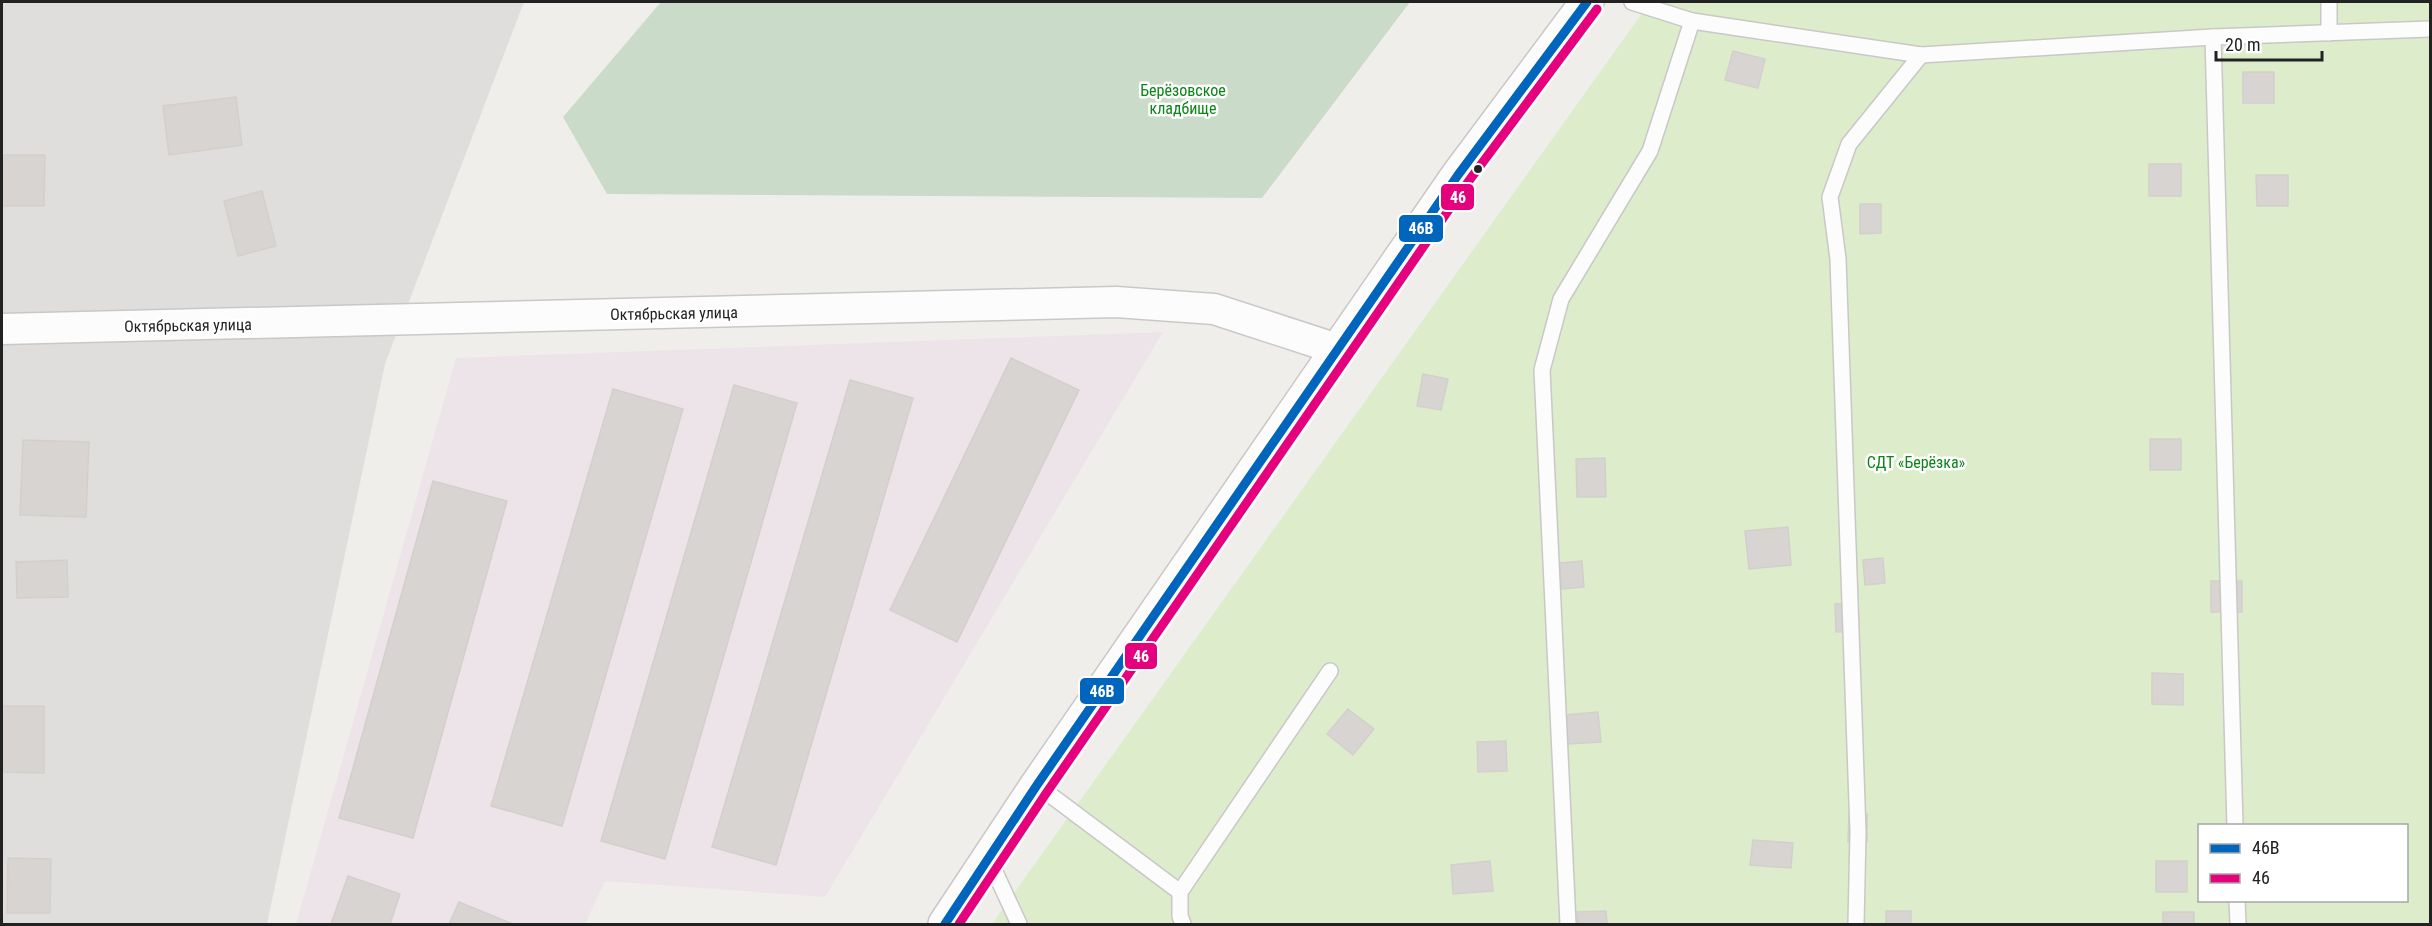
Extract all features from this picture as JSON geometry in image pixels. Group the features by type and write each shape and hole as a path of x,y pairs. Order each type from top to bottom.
{"street":[{"path":"945,924 1037,785 1340,350 1458,175 1587,2"},
{"name":"Октябрьская улица","path":"2,329 1116,302 1214,309 1340,350"}],"lane":[{"path":"1632,2 1692,21 1921,55 2213,37 2430,29"},
{"path":"2329,2 2329,33"},
{"path":"1568,924 1542,370 1562,299 1650,152 1692,21"},
{"path":"2213,37 2235,824"},
{"path":"1856,924 1857,820 1838,271 1830,197 1849,144 1921,55"},
{"path":"1183,924 1180,916 1180,892 1330,670"},
{"path":"1037,785 1180,892"},
{"path":"989,859 1019,924"},
{"path":"2237,902 2238,924"}],"shaded area":[{"path":"2,2 524,2 385,364 267,924 2,924"},
{"path":"1163,332 825,897 605,881 585,924 296,924 456,358"}],"green space":[{"name":"Берёзовское кладбище","path":"661,2 1410,2 1262,198 607,194 563,117"},
{"name":"СДТ «Берёзка»","path":"1650,2 2430,2 2430,924 992,924"}],"building":[{"path":"1733,51 1765,59 1758,88 1725,80"},
{"path":"2243,72 2274,72 2274,103 2243,103"},
{"path":"236,97 242,145 169,155 163,106"},
{"path":"2,155 45,155 44,206 2,206"},
{"path":"2149,164 2181,164 2181,196 2149,196"},
{"path":"2256,175 2288,175 2288,206 2257,206"},
{"path":"262,191 276,246 238,256 224,201"},
{"path":"1860,204 1881,204 1881,233 1860,234"},
{"path":"1011,358 1079,390 957,642 890,610"},
{"path":"1423,374 1448,379 1441,410 1417,406"},
{"path":"850,380 913,398 776,865 712,847"},
{"path":"734,385 797,403 665,859 601,841"},
{"path":"613,389 683,409 562,826 491,806"},
{"path":"2150,439 2181,439 2181,470 2150,470"},
{"path":"23,440 89,442 86,517 20,515"},
{"path":"1605,458 1606,497 1577,497 1576,459"},
{"path":"433,481 507,501 413,838 339,818"},
{"path":"1788,527 1791,565 1749,569 1745,531"},
{"path":"1883,558 1885,583 1865,585 1863,560"},
{"path":"67,560 68,597 17,598 16,562"},
{"path":"1582,561 1584,587 1562,589 1559,563"},
{"path":"2211,581 2242,581 2242,612 2211,612"},
{"path":"1858,603 1859,631 1836,632 1835,604"},
{"path":"2152,673 2183,674 2183,705 2152,704"},
{"path":"2,706 44,706 44,773 2,772"},
{"path":"1348,709 1374,729 1353,755 1327,734"},
{"path":"1598,712 1601,742 1567,744 1564,715"},
{"path":"1506,741 1507,771 1478,772 1477,742"},
{"path":"1849,814 1867,814 1867,842 1848,842"},
{"path":"1753,840 1793,843 1791,868 1750,865"},
{"path":"8,858 51,859 50,913 7,913"},
{"path":"1490,861 1493,891 1453,894 1451,865"},
{"path":"2156,861 2187,861 2187,892 2156,892"},
{"path":"348,876 400,894 390,924 331,924"},
{"path":"459,902 513,924 449,924"},
{"path":"1606,911 1607,924 1578,924 1577,912"},
{"path":"1886,911 1911,911 1911,924 1886,924"},
{"path":"2163,912 2194,912 2194,924 2163,924"}],"transit line":[{"name":"46В","path":"945,924 1037,785 1458,175 1587,2"},
{"name":"46","path":"959,924 1047,792 1468,182 1597,9"}]}
